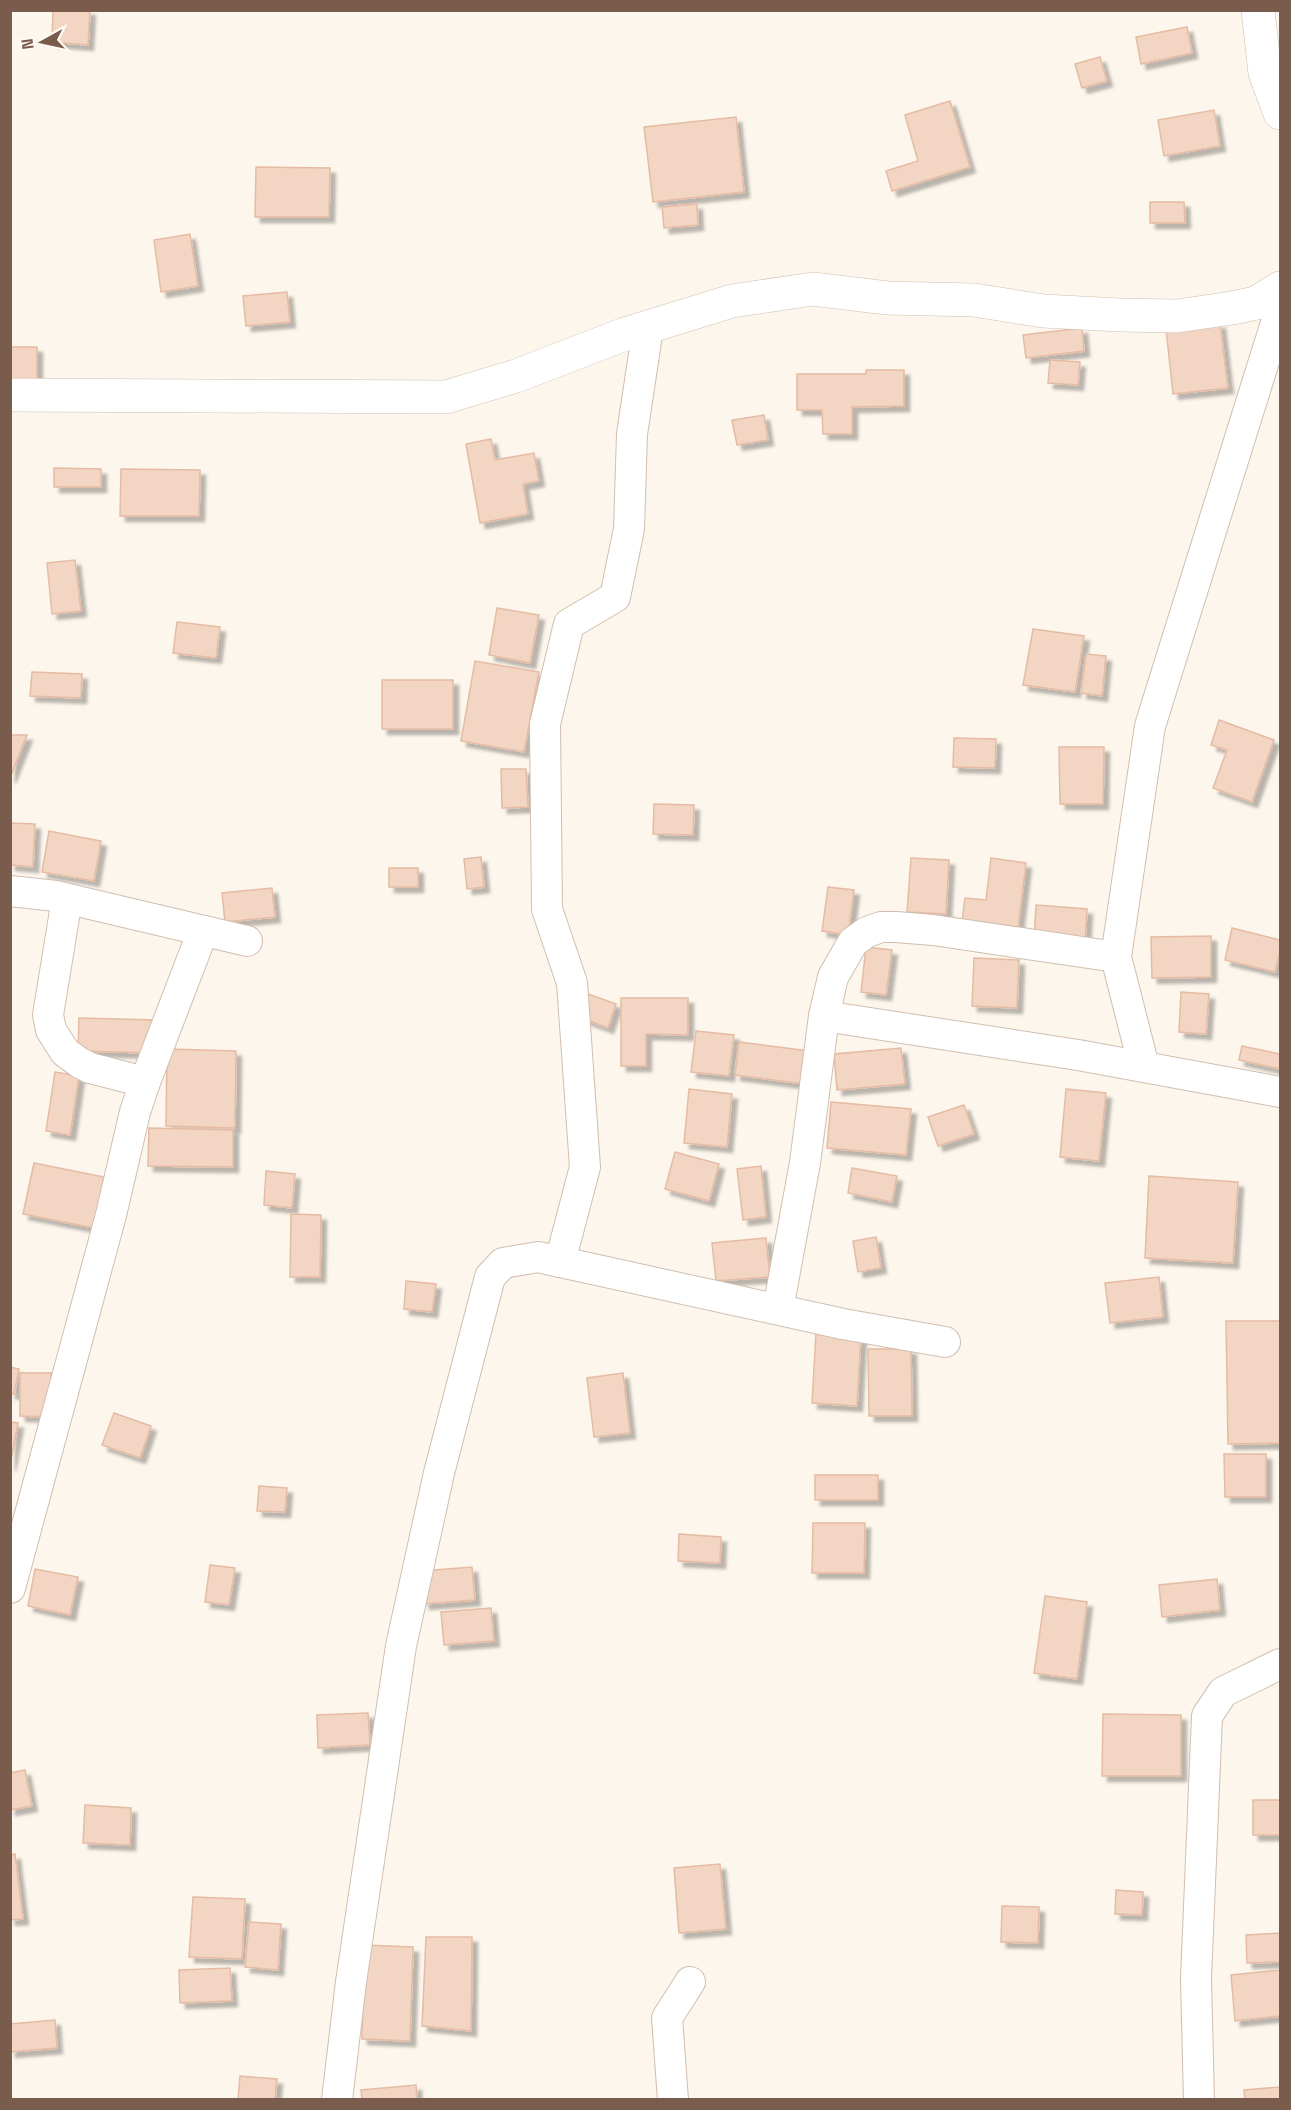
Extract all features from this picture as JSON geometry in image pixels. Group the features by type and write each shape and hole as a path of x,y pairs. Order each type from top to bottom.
{"street":[{"path":"1258,10 1265,73 1281,113"},
{"path":"10,395 446,397 516,376 648,328 732,301 813,289 888,297 974,300 1044,311 1176,316 1256,303 1281,288"},
{"path":"1144,1067 1116,957 1150,726 1281,310"},
{"path":"560,1262 585,1167 572,983 547,909 545,724 569,624 615,597 629,529 632,434 648,328"},
{"path":"10,891 67,899 247,941"},
{"path":"67,899 48,1015 51,1030 65,1052 80,1063 145,1082"},
{"path":"778,1309 806,1163 824,1016 833,977 853,942 867,932 880,927 933,930 1116,957"},
{"path":"10,1588 111,1215 135,1112 203,931"},
{"path":"824,1016 1144,1067 1281,1092"},
{"path":"337,2100 351,1982 401,1646 439,1473 490,1277 503,1263 538,1257 843,1324 945,1342"},
{"path":"1199,2100 1196,1979 1207,1716 1223,1692 1281,1664"},
{"path":"673,2100 667,2018 690,1982"}],"building":[{"path":"53,10 90,10 88,45 52,42"},
{"path":"1187,27 1192,53 1141,64 1136,37"},
{"path":"1100,57 1107,81 1082,88 1075,64"},
{"path":"950,101 970,167 892,191 886,171 918,161 905,115"},
{"path":"1214,110 1220,146 1164,156 1158,120"},
{"path":"736,117 744,192 653,202 644,127"},
{"path":"256,167 330,168 329,217 255,217"},
{"path":"1150,202 1184,202 1185,223 1150,223"},
{"path":"697,204 698,225 664,228 662,207"},
{"path":"190,234 198,286 161,292 154,240"},
{"path":"287,292 290,322 246,326 243,296"},
{"path":"1220,323 1228,388 1173,394 1166,329"},
{"path":"1082,328 1084,351 1026,358 1023,335"},
{"path":"10,347 37,347 37,386 10,386"},
{"path":"1050,360 1080,362 1078,385 1048,383"},
{"path":"866,370 904,370 904,406 852,407 852,434 823,434 822,410 797,410 797,374 866,374"},
{"path":"764,415 768,440 737,445 732,420"},
{"path":"491,439 495,460 534,453 539,481 523,484 528,514 480,523 466,444"},
{"path":"54,468 101,469 101,487 54,487"},
{"path":"121,469 200,470 199,516 120,516"},
{"path":"75,560 81,611 52,614 47,563"},
{"path":"497,608 539,615 530,663 489,655"},
{"path":"177,622 220,627 216,658 173,653"},
{"path":"1033,629 1084,636 1075,692 1023,685"},
{"path":"1086,654 1106,656 1102,696 1081,693"},
{"path":"475,661 539,672 524,752 461,741"},
{"path":"32,672 82,674 81,698 30,696"},
{"path":"382,680 453,680 453,729 382,729"},
{"path":"1219,720 1274,740 1252,802 1213,788 1227,750 1211,745"},
{"path":"10,735 27,735 10,778"},
{"path":"954,738 996,739 995,768 953,767"},
{"path":"1059,747 1104,747 1103,804 1060,804"},
{"path":"501,769 526,769 528,807 502,808"},
{"path":"654,804 694,805 693,835 653,834"},
{"path":"10,823 35,824 33,867 10,865"},
{"path":"49,831 101,841 94,881 42,872"},
{"path":"481,857 484,887 467,889 464,859"},
{"path":"911,858 949,860 946,914 907,912"},
{"path":"991,858 1026,863 1018,928 962,921 965,898 986,900"},
{"path":"389,868 418,868 418,887 389,887"},
{"path":"828,887 854,890 848,935 822,931"},
{"path":"272,888 275,917 225,922 222,893"},
{"path":"1036,905 1087,909 1085,943 1034,939"},
{"path":"1232,928 1280,940 1275,972 1225,960"},
{"path":"1211,936 1211,977 1152,978 1151,937"},
{"path":"866,947 892,950 886,995 861,992"},
{"path":"974,958 1019,960 1017,1008 972,1006"},
{"path":"1181,992 1209,994 1206,1034 1179,1032"},
{"path":"588,994 616,1004 608,1028 579,1017"},
{"path":"621,998 688,998 688,1035 646,1034 646,1066 621,1066"},
{"path":"79,1018 155,1020 155,1053 78,1051"},
{"path":"696,1031 734,1035 729,1076 691,1072"},
{"path":"739,1042 809,1051 805,1084 735,1075"},
{"path":"1242,1046 1280,1054 1280,1069 1239,1060"},
{"path":"901,1048 905,1084 837,1090 834,1054"},
{"path":"167,1049 236,1051 235,1128 166,1126"},
{"path":"55,1072 79,1076 70,1135 46,1131"},
{"path":"689,1089 732,1094 727,1147 684,1143"},
{"path":"1066,1089 1106,1093 1099,1161 1060,1157"},
{"path":"831,1102 911,1109 906,1155 827,1148"},
{"path":"964,1105 974,1134 938,1146 928,1117"},
{"path":"149,1128 233,1130 233,1167 148,1166"},
{"path":"675,1152 719,1164 709,1201 665,1189"},
{"path":"34,1163 104,1177 94,1228 23,1214"},
{"path":"761,1166 766,1217 743,1220 737,1169"},
{"path":"852,1168 897,1176 892,1202 848,1193"},
{"path":"266,1171 295,1174 292,1208 264,1205"},
{"path":"1149,1176 1238,1182 1233,1263 1145,1258"},
{"path":"291,1214 321,1215 320,1277 290,1277"},
{"path":"876,1237 881,1268 858,1272 853,1241"},
{"path":"766,1238 770,1277 716,1281 712,1243"},
{"path":"1159,1277 1163,1317 1110,1323 1105,1283"},
{"path":"406,1281 436,1284 432,1312 404,1309"},
{"path":"1226,1321 1280,1321 1280,1443 1228,1444"},
{"path":"816,1333 861,1336 857,1406 812,1403"},
{"path":"868,1349 911,1349 912,1416 869,1416"},
{"path":"10,1367 19,1369 14,1394 10,1393"},
{"path":"20,1373 51,1373 51,1417 20,1416"},
{"path":"623,1373 630,1433 594,1437 587,1378"},
{"path":"114,1413 151,1426 140,1458 102,1445"},
{"path":"10,1422 18,1423 10,1466"},
{"path":"1224,1454 1266,1454 1266,1497 1225,1497"},
{"path":"815,1475 878,1475 878,1500 815,1500"},
{"path":"259,1486 287,1488 285,1512 257,1511"},
{"path":"813,1523 865,1523 864,1573 812,1573"},
{"path":"679,1534 721,1537 720,1563 678,1561"},
{"path":"210,1565 235,1568 229,1605 205,1602"},
{"path":"472,1567 475,1600 424,1604 421,1571"},
{"path":"35,1569 78,1577 70,1615 28,1606"},
{"path":"1217,1579 1220,1610 1162,1617 1159,1585"},
{"path":"1045,1596 1087,1602 1077,1679 1034,1673"},
{"path":"491,1608 494,1641 444,1645 441,1612"},
{"path":"368,1713 370,1745 318,1748 317,1715"},
{"path":"1103,1714 1181,1715 1181,1776 1102,1776"},
{"path":"25,1770 32,1806 10,1810 10,1773"},
{"path":"1253,1800 1280,1800 1280,1835 1253,1835"},
{"path":"85,1805 131,1808 130,1845 83,1843"},
{"path":"15,1854 23,1919 10,1920 10,1855"},
{"path":"720,1864 726,1929 679,1933 674,1868"},
{"path":"1116,1890 1143,1892 1142,1915 1115,1914"},
{"path":"193,1897 245,1899 242,1959 189,1957"},
{"path":"1002,1906 1039,1907 1038,1943 1001,1942"},
{"path":"249,1922 281,1924 278,1970 245,1967"},
{"path":"1280,1933 1280,1962 1247,1963 1246,1935"},
{"path":"426,1937 472,1937 471,2031 422,2026"},
{"path":"364,1945 413,1947 410,2041 362,2039"},
{"path":"230,1968 232,2001 180,2003 179,1970"},
{"path":"1280,1970 1280,2016 1235,2021 1231,1975"},
{"path":"55,2020 57,2048 10,2052 10,2024"},
{"path":"240,2076 277,2079 275,2100 238,2100"},
{"path":"416,2085 417,2100 362,2100 361,2090"},
{"path":"1280,2087 1280,2100 1245,2100 1244,2090"}]}
